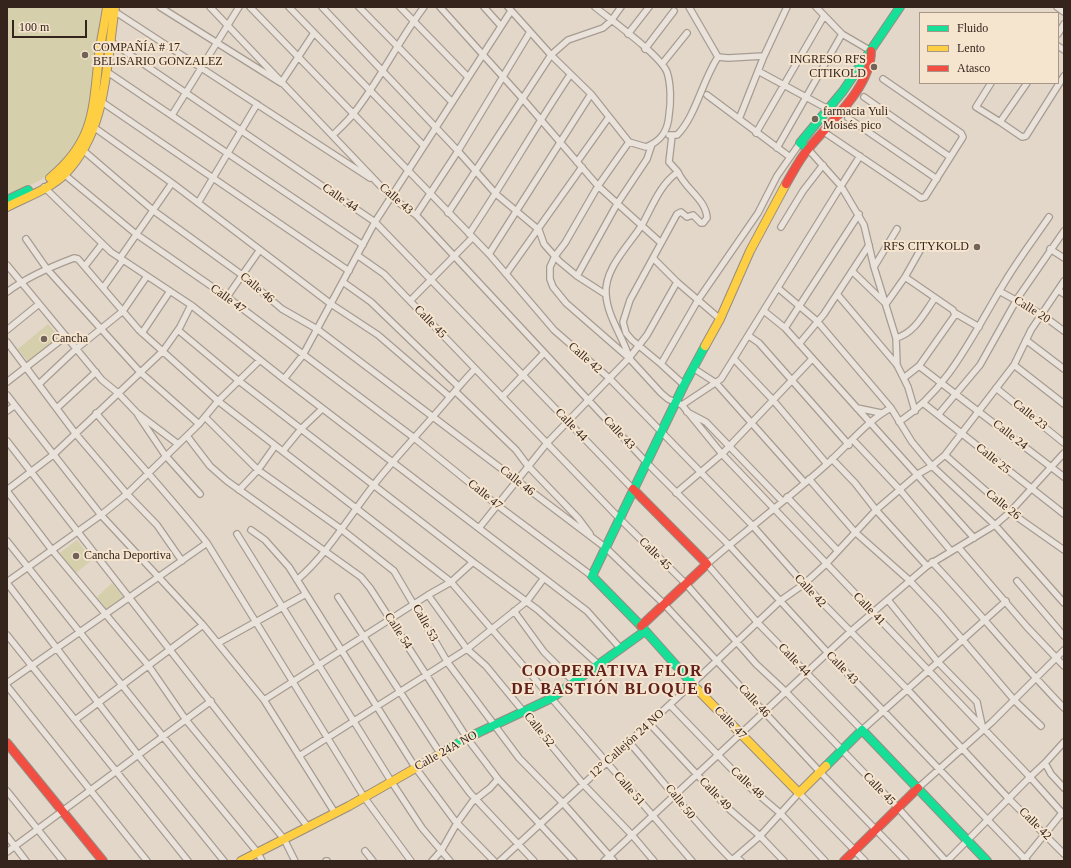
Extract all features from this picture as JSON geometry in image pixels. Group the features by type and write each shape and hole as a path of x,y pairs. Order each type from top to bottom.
{"street":[{"path":"160,7 281,83 314,33"},
{"name":"Calle 43","path":"210,7 391,197 416,216 646,462 729,545 828,653 1025,860"},
{"path":"172,115 239,7"},
{"name":"Calle 42","path":"250,7 489,254 554,330 609,378 752,525 804,584 908,690 1009,799 1064,854"},
{"path":"289,7 423,145"},
{"path":"322,7 476,170 496,194 538,230 544,244 555,256 577,276 605,294"},
{"path":"359,7 396,47 452,102"},
{"path":"400,7 468,77"},
{"path":"333,135 354,114 413,21 424,7"},
{"path":"440,7 541,119 598,186 661,242"},
{"path":"484,7 501,26"},
{"path":"284,379 303,355 375,222 423,145 483,55 510,9 570,75 591,94 629,142 646,147 665,133 669,121 670,102 667,72 662,64 645,48 595,7"},
{"path":"448,213 551,55 568,40 603,28 611,21 621,7"},
{"path":"628,34 649,7"},
{"path":"689,7 718,56 728,58 764,56"},
{"path":"739,119 764,56 787,7"},
{"path":"816,7 842,34 871,51"},
{"path":"661,364 698,300 758,212 777,176 800,143 844,91 900,7"},
{"path":"1057,7 1064,12"},
{"path":"7,207 65,175 84,151 95,128 102,102 110,41 112,8"},
{"path":"7,200 41,184 59,171 69,162 81,146 90,127 95,100 100,54 112,8"},
{"path":"112,8 378,183"},
{"path":"645,48 674,12"},
{"path":"756,133 824,16"},
{"path":"416,216 429,193 458,151 530,32"},
{"path":"662,64 687,32"},
{"path":"778,148 842,34"},
{"name":"Calle 44","path":"110,41 375,222 707,564 757,622 969,840 987,861"},
{"path":"592,576 646,462 661,433 679,404 684,385 720,319 750,252 786,182 808,149 838,115 866,74 871,63 871,51"},
{"path":"100,54 108,55"},
{"path":"665,133 672,136 677,135 686,123 707,75 718,56"},
{"path":"758,70 838,115"},
{"path":"106,71 363,245"},
{"path":"410,301 454,257 470,236 541,119 570,75"},
{"path":"824,132 921,198 925,197 963,137 961,133 883,79"},
{"path":"990,84 976,107 1022,137 1026,136 1059,84"},
{"path":"1000,122 1026,84"},
{"path":"489,254 591,94"},
{"path":"706,95 790,157"},
{"path":"864,97 950,157"},
{"path":"102,102 349,271"},
{"path":"198,203 257,104"},
{"path":"577,162 609,117"},
{"path":"848,118 937,179"},
{"path":"95,128 172,183 331,304 378,335 450,397"},
{"path":"672,136 669,162 678,172 685,185 705,208 707,218 703,223 701,223 693,215 687,217 684,213 679,212 630,300 623,322 626,333 638,346 684,385"},
{"path":"629,142 598,186 565,243 555,256 549,272 554,287 566,303 629,358"},
{"path":"800,143 808,149 841,186 859,214 864,225 874,267 896,338 897,365"},
{"path":"577,276 617,204 647,159 652,144"},
{"name":"Calle 46","path":"84,151 154,211 242,274 282,309 317,329 573,525 593,537 606,548 664,604 820,772 906,861"},
{"path":"679,404 716,383 734,360 860,156"},
{"path":"781,227 803,191 823,165"},
{"path":"506,274 582,167"},
{"path":"629,358 608,308 605,294 609,276 618,258 641,225 664,185 678,172"},
{"name":"Calle 47","path":"65,175 136,234 227,298 414,437 497,505 592,576 643,629 692,684 865,861"},
{"path":"103,288 136,234 154,211 172,183"},
{"path":"44,187 102,244 121,259 191,305 284,379 587,611 621,649"},
{"path":"785,328 859,214"},
{"path":"899,422 915,411 942,383 968,346 999,291 1049,216"},
{"path":"874,267 898,229"},
{"path":"938,415 980,365 1017,299 1050,249 1064,231"},
{"path":"26,239 47,269 140,372 199,424"},
{"path":"7,292 20,282 74,258 78,259 85,266 102,244"},
{"path":"799,344 816,321 824,314 869,245"},
{"path":"886,304 905,277 922,247"},
{"path":"1050,249 1064,258"},
{"path":"227,298 259,250"},
{"name":"Calle 45","path":"357,255 384,274 620,519 686,584 756,664 786,692 898,808 946,861"},
{"path":"653,258 677,282 720,319"},
{"path":"7,265 96,372 137,413 178,444"},
{"name":"Calle 51","path":"85,266 142,333 218,401 451,582 692,861"},
{"path":"852,271 886,304"},
{"path":"39,384 76,349 123,311 147,276"},
{"path":"905,277 955,313 979,327"},
{"name":"12° Callejón 24 NO","path":"500,861 780,601 804,584 826,564 876,510 918,474 932,466 945,455 1014,365 1026,340 1064,281"},
{"path":"343,282 371,302 456,388 516,450 528,466 578,518 593,537"},
{"path":"479,528 547,443 629,358 638,346 677,282"},
{"path":"778,288 816,321 891,408 912,442 932,466 995,525 1063,601"},
{"path":"142,333 170,290"},
{"path":"1058,290 1064,294"},
{"name":"Calle 20","path":"999,291 1017,299 1042,314 1064,332"},
{"path":"837,294 897,365 905,377 915,411"},
{"path":"896,338 904,336 911,330 935,298"},
{"path":"7,330 39,304"},
{"path":"191,305 178,330 163,351 53,455 7,490 52,550 148,665 186,720 284,839 295,861"},
{"path":"764,311 785,328 974,538"},
{"path":"905,377 919,366 953,320 955,313"},
{"path":"178,330 239,381 473,562 526,601 599,665"},
{"path":"7,382 66,336"},
{"path":"748,336 759,343 851,443 900,490 951,551"},
{"path":"1026,340 1064,369"},
{"path":"7,342 76,433 127,494 157,525 182,561"},
{"path":"502,396 544,353"},
{"name":"Calle 41","path":"629,358 661,393 679,404 687,412 722,454 1030,777 1063,814"},
{"path":"676,493 722,454 812,359"},
{"path":"224,861 138,755 56,649 7,582 101,515 127,494 165,455 199,424 218,401 260,360"},
{"path":"734,360 773,400 827,464"},
{"path":"1014,365 1064,404"},
{"name":"Calle 24","path":"919,366 1064,477"},
{"path":"693,368 716,383 751,423 856,532 909,580 939,612 1015,701 1041,726"},
{"path":"297,580 311,568 325,552 374,485 432,416 450,397 456,388 475,369"},
{"path":"57,408 96,372"},
{"name":"Calle 23","path":"996,388 1064,443"},
{"path":"7,395 14,406 101,515 203,625 264,700 335,813"},
{"name":"Calle 25","path":"923,403 1030,489 1064,514"},
{"path":"7,411 14,406"},
{"path":"283,451 301,429 322,408"},
{"path":"857,408 881,413"},
{"path":"707,564 827,464 851,443 870,422 881,413 891,408"},
{"path":"687,412 706,422 838,551"},
{"path":"96,413 147,475 180,510 207,544 364,797 411,861"},
{"path":"137,413 165,455 200,494"},
{"name":"Calle 53","path":"205,417 258,470 342,529 394,571 448,663 519,758 563,803 614,861"},
{"name":"Calle 54","path":"187,436 210,466 240,490 361,577 370,588 467,738 498,779 574,861"},
{"path":"7,441 308,827"},
{"path":"240,490 258,470 275,446"},
{"path":"604,861 719,756 850,632 909,580 930,564 951,551 959,548 995,525 1010,512 1064,453"},
{"name":"Calle 26","path":"945,455 1010,512 1064,550"},
{"path":"832,459 876,510 930,564 970,601 1036,679 1064,708"},
{"path":"251,530 264,540 289,567 415,767 457,823 494,861"},
{"path":"237,534 391,782 422,828 450,861"},
{"path":"7,541 29,566 164,736 192,774 258,853 262,861"},
{"path":"147,861 7,684 207,544"},
{"path":"959,548 1027,627 1064,666"},
{"path":"264,700 428,594 451,582 473,562"},
{"name":"Calle 24A NO","path":"241,861 335,813 467,738 552,698 621,649 643,629 664,604 707,564"},
{"path":"299,756 448,663 514,612 526,601 544,578"},
{"path":"1017,581 1064,636"},
{"path":"218,643 306,594"},
{"name":"Calle 52","path":"428,594 467,649 486,666 583,784 632,835 654,861"},
{"path":"338,597 440,753 476,799 534,861"},
{"path":"888,600 938,662 977,702 983,728"},
{"path":"733,859 760,836 799,793 862,730 1006,601"},
{"path":"514,612 544,652 574,682"},
{"path":"75,720 203,625"},
{"path":"7,635 188,861"},
{"path":"844,861 918,788 983,728 1015,701 1064,650"},
{"path":"7,852 211,702"},
{"name":"Calle 48","path":"670,704 747,785 780,813 825,861"},
{"name":"Calle 49","path":"649,723 729,809 760,836 784,861"},
{"name":"Calle 50","path":"629,742 676,795 700,828 733,859 741,861"},
{"path":"946,861 1046,763 1064,742"},
{"path":"7,743 64,811 103,861"},
{"path":"1046,763 1051,774 1064,788"},
{"path":"432,861 441,851 457,823 476,799 490,788 498,779"},
{"path":"7,791 63,861"},
{"path":"1025,860 1044,834 1063,814"},
{"path":"7,836 26,861"},
{"path":"365,851 373,861"}],"shaded area":[{"path":"7,7 104,7 98,66 90,110 77,147 68,160 55,171 39,181 7,196"},
{"path":"48,324 60,338 29,363 18,349"},
{"name":"Cancha Deportiva","path":"77,540 92,560 76,573 60,553"},
{"name":"Cancha Deportiva","path":"112,583 124,598 107,610 97,597"}],"traffic: fast":[{"path":"808,149 800,143 843,91 900,7"},
{"path":"7,200 28,190"},
{"path":"697,689 641,626 592,576 684,385 705,346"},
{"path":"442,753 467,738 552,698 645,631"},
{"path":"826,766 862,730 987,861"}],"traffic: slow":[{"path":"50,178 76,151 84,137 89,123 93,108 107,7"},
{"path":"7,207 45,188 65,174 79,156 90,137 103,95 115,7"},
{"path":"705,346 720,319 750,251 786,184"},
{"path":"697,689 799,793 826,766"},
{"path":"241,861 349,806 442,753"}],"traffic: jam":[{"path":"786,184 806,152 848,103 857,90 864,78 869,64 871,51"},
{"path":"633,489 707,564 641,626"},
{"path":"7,743 103,861"},
{"path":"844,861 918,788"}],"place":[{"name":"COMPAÑÍA # 17 BELISARIO GONZALEZ","path":"85,55"},
{"name":"INGRESO RFS CITIKOLD","path":"874,67"},
{"name":"farmacia Yuli Moisés pico","path":"815,119"},
{"name":"RFS CITYKOLD","path":"977,247"},
{"name":"Cancha","path":"44,339"},
{"name":"Cancha Deportiva","path":"76,556"}],"district":[{"name":"COOPERATIVA FLOR DE BASTIÓN BLOQUE 6","path":"612,681"}]}
